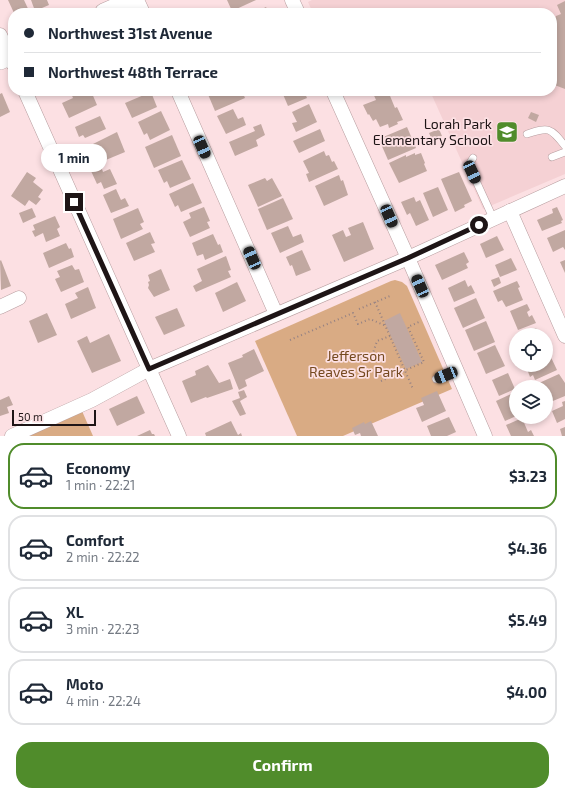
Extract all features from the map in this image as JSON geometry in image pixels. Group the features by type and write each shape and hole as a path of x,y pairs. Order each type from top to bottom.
{"main road":[{"path":"115,8 133,0"}],"street":[{"path":"0,35 8,55"},
{"path":"27,96 179,436"},
{"path":"180,96 276,314"},
{"path":"335,96 408,258 485,436"},
{"path":"12,436 92,400 149,369 408,258 565,186"},
{"path":"510,211 565,336"},
{"path":"0,307 19,298"}],"lane":[{"path":"527,134 542,130 554,132 565,146"},
{"path":"552,158 565,152"},
{"path":"473,158 470,163 472,172 493,218"},
{"path":"436,379 457,371"}],"path":[{"path":"359,309 390,296"},
{"path":"375,302 413,389"},
{"path":"290,340 353,313 358,324 370,319 386,326"},
{"path":"381,381 424,362 408,327 421,321"},
{"path":"371,359 377,341 390,336"}],"shaded area":[{"name":"Lorah Park Elementary School","path":"312,0 565,0 565,174 483,209 432,96 557,96 557,8 311,8 308,2"}],"green space":[{"name":"Jefferson Reaves Sr Park","path":"395,280 402,282 407,286 452,389 343,436 297,436 255,341"},
{"path":"82,411 93,436 27,436"}],"building":[{"path":"8,0 24,0 28,8 12,8"},
{"path":"31,0 47,0 49,5 42,8 34,8"},
{"path":"227,0 256,0 239,8 231,8"},
{"path":"565,1 565,89 557,86 557,16 561,14 557,5"},
{"path":"2,93 10,112 0,117 0,94"},
{"path":"72,96 93,96 97,105 69,118 62,103 73,98"},
{"path":"142,96 153,96 157,107 132,118 125,103"},
{"path":"209,96 244,96 245,98 215,111"},
{"path":"284,96 306,96 307,98 288,106"},
{"path":"374,96 390,96 395,108 397,107 403,120 397,122 398,124 389,128 388,124 380,127 376,119 373,121 369,114 368,115 363,105 376,100"},
{"path":"309,104 317,122 296,132 292,123 297,122 292,112"},
{"path":"233,109 238,119 243,117 246,125 226,134 217,116"},
{"path":"161,111 170,130 150,140 147,133 144,135 138,122"},
{"path":"531,112 539,115 536,122 528,118"},
{"path":"100,116 106,129 85,138 83,135 79,137 75,127"},
{"path":"261,124 265,135 256,140 258,146 235,156 229,142 255,131 253,127"},
{"path":"407,127 416,148 388,160 381,144 383,143 381,138"},
{"path":"320,129 325,141 299,153 293,141"},
{"path":"439,129 442,136 432,140 429,133"},
{"path":"117,132 125,152 89,167 85,159 89,158 85,148"},
{"path":"172,135 181,156 154,168 145,147"},
{"path":"324,151 326,156 329,155 332,162 334,161 338,169 309,182 306,174 309,173 303,161"},
{"path":"415,153 415,155 421,153 427,171 399,183 389,163 406,155 406,157"},
{"path":"182,160 191,179 170,188 167,181 164,183 158,170"},
{"path":"101,166 103,172 110,169 117,184 104,189 101,182 97,184 91,171"},
{"path":"27,172 36,178 33,182 43,190 38,197 41,199 36,205 29,200 25,206 11,196"},
{"path":"459,172 472,201 464,205 465,207 455,212 441,179"},
{"path":"339,175 341,181 343,180 348,195 324,206 315,186"},
{"path":"265,178 267,181 272,178 282,196 258,207 248,185"},
{"path":"193,183 202,203 181,212 178,205 175,207 169,194"},
{"path":"438,187 448,210 433,217 423,193"},
{"path":"116,189 121,200 125,198 129,206 111,213 103,195"},
{"path":"414,197 416,202 420,200 429,220 416,226 410,213 407,215 401,202"},
{"path":"283,198 293,219 267,230 258,209"},
{"path":"204,207 210,221 207,222 210,228 190,237 183,222 191,218 189,213"},
{"path":"557,207 563,220 561,221 562,223 542,231 537,220 553,213 552,209"},
{"path":"32,208 36,217 23,223 19,213"},
{"path":"138,208 144,222 140,224 143,229 121,239 113,219"},
{"path":"55,216 60,227 57,229 60,236 46,242 43,233 35,237 32,231 35,230 33,225"},
{"path":"363,222 374,249 344,262 332,235 343,230 346,237 351,235 348,228"},
{"path":"288,226 293,237 301,234 304,242 280,253 271,233"},
{"path":"565,230 565,250 563,247 553,252 547,238"},
{"path":"150,232 155,243 151,244 155,252 134,261 126,243"},
{"path":"213,234 218,245 220,244 223,252 205,260 203,254 197,256 192,243"},
{"path":"497,236 504,250 486,258 480,244"},
{"path":"66,243 69,249 71,248 74,257 49,268 43,253"},
{"path":"302,250 311,270 296,276 292,265 290,266 286,257"},
{"path":"464,252 469,262 466,264 468,268 442,280 435,265"},
{"path":"226,256 231,270 228,271 231,277 196,292 193,286 202,281 197,269"},
{"path":"511,258 517,270 500,277 495,265"},
{"path":"1,260 11,286 1,290 0,261"},
{"path":"565,260 565,273 560,262"},
{"path":"72,265 75,270 79,269 84,282 61,292 55,279 60,277 57,271"},
{"path":"161,269 170,290 154,297 148,288 148,282 150,281 148,275"},
{"path":"499,277 501,283 494,287 491,280"},
{"path":"465,280 468,287 471,285 475,293 454,302 448,288"},
{"path":"517,281 523,300 506,307 502,300 498,302 493,291"},
{"path":"237,282 246,301 223,312 215,293"},
{"path":"88,287 96,308 71,319 65,304 78,298 75,293"},
{"path":"476,298 485,318 463,328 454,308"},
{"path":"527,304 530,310 527,312 529,317 532,315 536,323 523,328 517,328 510,311"},
{"path":"177,308 185,326 164,335 155,317"},
{"path":"47,313 57,335 38,343 29,321"},
{"path":"400,313 422,362 406,369 384,321"},
{"path":"486,321 495,342 474,351 465,330"},
{"path":"109,334 121,361 92,373 77,341 87,336 90,343"},
{"path":"495,345 505,366 486,374 477,353"},
{"path":"254,349 264,371 245,380 247,386 239,390 228,363 243,357 242,355"},
{"path":"553,362 557,370 553,372"},
{"path":"208,365 219,383 230,379 233,389 191,403 182,381 196,375 195,371"},
{"path":"528,372 553,372 535,380 533,375 530,377"},
{"path":"508,373 511,380 509,380 509,392 499,396 492,380"},
{"path":"559,374 565,383 565,396 553,401 553,380 546,380"},
{"path":"244,390 247,397 240,401 246,414 240,416 232,401 240,398 238,392"},
{"path":"437,391 446,411 422,422 416,408 424,405 421,398"},
{"path":"509,395 509,419 505,421 496,401"},
{"path":"9,396 13,405 7,407 9,413 0,416 0,400"},
{"path":"137,396 145,413 117,426 109,409"},
{"path":"565,401 565,419 557,423 553,411 563,406 562,402"},
{"path":"449,417 456,432 447,436 431,436 427,426"},
{"path":"231,421 238,435 241,433 242,436 206,436 205,433"},
{"path":"371,421 378,436 361,436 360,433 355,435 352,428 364,422 365,424"},
{"path":"525,424 528,432 531,430 534,436 511,436 506,425"},
{"path":"565,427 565,436 562,436 560,429"},
{"path":"150,430 155,436 137,436"}],"place":[{"name":"Lorah Park Elementary School","path":"507,132"}],"route":[{"path":"74,202 149,369 408,258 479,225"}]}
